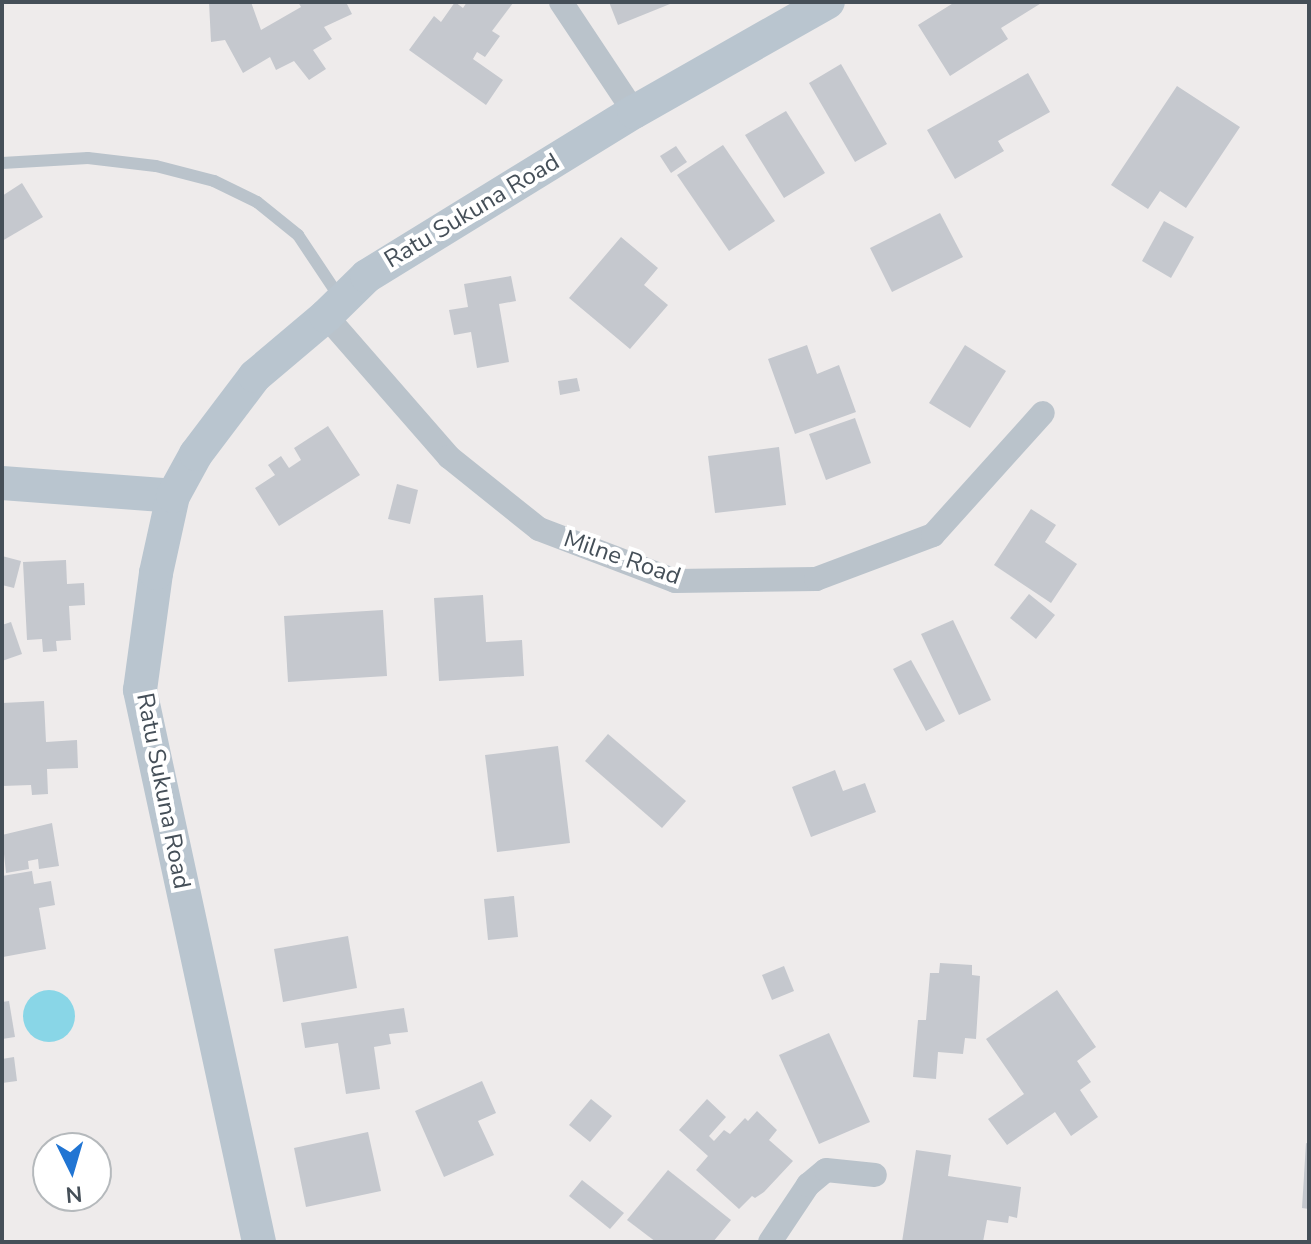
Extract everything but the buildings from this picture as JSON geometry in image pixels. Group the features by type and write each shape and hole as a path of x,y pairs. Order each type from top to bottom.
{"main road":[{"name":"Ratu Sukuna Road","path":"259,1242 140,690 156,573 173,496 196,454 255,376 367,276 634,112 828,2"},
{"path":"2,483 173,496"}],"street":[{"path":"561,2 634,112"},
{"name":"Milne Road","path":"334,308 449,457 539,529 675,581 816,579 933,535 1043,413"},
{"path":"770,1242 808,1185 826,1170 875,1175"}],"lane":[{"path":"2,163 88,158 156,166 214,181 257,202 298,235 334,308"}],"water":[{"path":"49,990 67,998 75,1016 67,1034 49,1042 31,1034 23,1016 31,998"}]}
